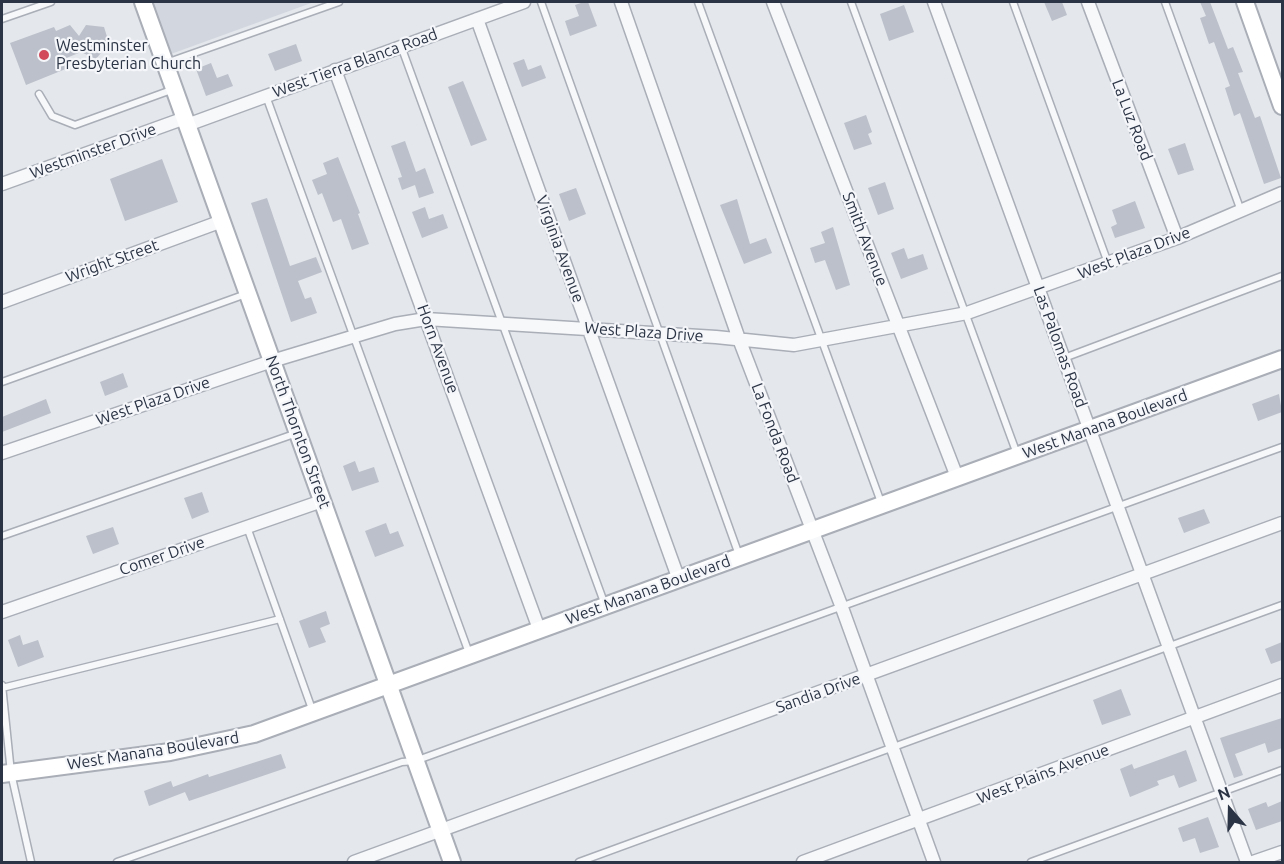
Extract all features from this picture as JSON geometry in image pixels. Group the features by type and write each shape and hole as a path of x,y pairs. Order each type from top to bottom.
{"street":[{"name":"North Thornton Street","path":"143,2 452,862"},
{"name":"West Tierra Blanca Road","path":"186,121 266,96 524,2"},
{"name":"La Fonda Road","path":"621,2 739,339 841,605 934,862"},
{"name":"Smith Avenue","path":"773,2 957,477"},
{"name":"Las Palomas Road","path":"934,2 1247,862"},
{"name":"La Luz Road","path":"1088,2 1177,238"},
{"path":"1245,2 1282,106"},
{"name":"Virginia Avenue","path":"477,18 679,580"},
{"name":"Horn Avenue","path":"335,70 539,629"},
{"name":"Westminster Drive","path":"2,184 186,121"},
{"name":"West Plaza Drive","path":"2,453 272,361 395,324 426,319 588,328 608,332 739,339 794,345 967,313 1177,238 1282,193"},
{"name":"Wright Street","path":"2,302 222,221"},
{"name":"West Manana Boulevard","path":"6,773 218,744 254,734 1282,359"},
{"name":"Comer Drive","path":"2,612 322,501"},
{"name":"Sandia Drive","path":"354,862 1282,523"},
{"name":"West Plains Avenue","path":"803,862 1282,686"},
{"path":"1253,862 1282,852"}],"lane":[{"path":"2,19 51,2"},
{"path":"165,64 339,2"},
{"path":"541,2 740,558"},
{"path":"698,2 882,505"},
{"path":"851,2 1018,455"},
{"path":"1013,2 1108,264"},
{"path":"1165,2 1241,211"},
{"path":"401,46 605,606"},
{"path":"39,94 52,116 75,125 174,88"},
{"path":"266,96 352,337 470,655"},
{"path":"1063,358 1282,276"},
{"path":"2,382 248,293"},
{"path":"2,536 298,433"},
{"path":"117,862 402,762 415,761 1282,447"},
{"path":"247,527 313,713"},
{"path":"579,862 1282,605"},
{"path":"31,862 6,773 2,686 280,619"},
{"path":"1031,862 1282,770"}],"shaded area":[{"path":"153,2 314,2 171,54"}],"building":[{"path":"588,2 597,26 570,36 565,21 579,16 575,5"},
{"path":"1044,2 1062,2 1067,15 1052,21"},
{"path":"1200,2 1210,2 1228,49 1233,47 1243,72 1238,73 1255,118 1260,116 1281,178 1264,184 1240,113 1234,116 1225,88 1230,86 1214,42 1209,44 1200,18 1206,16"},
{"path":"904,5 914,32 889,41 880,14"},
{"name":"Westminster Presbyterian Church","path":"70,25 79,36 86,25 104,27 109,43 96,59 81,52 64,59 68,68 26,85 10,43 54,27 56,31"},
{"path":"296,44 302,61 275,71 268,54"},
{"path":"524,59 528,70 541,65 546,78 522,87 513,63"},
{"path":"211,63 217,78 228,74 233,86 206,96 196,69"},
{"path":"463,81 487,140 471,146 448,87"},
{"path":"866,115 872,132 868,134 872,144 854,150 844,123"},
{"path":"405,141 416,172 425,168 434,193 419,198 415,185 402,190 398,178 402,177 391,146"},
{"path":"1185,143 1194,170 1178,175 1168,149"},
{"path":"338,157 360,213 358,214 369,244 352,250 341,219 333,222 322,193 318,195 312,180 327,174 323,163"},
{"path":"162,159 178,202 125,221 110,179"},
{"path":"885,182 894,209 878,215 868,188"},
{"path":"576,188 586,214 569,221 559,194"},
{"path":"267,198 290,266 316,257 322,272 298,281 305,299 311,297 317,313 291,322 251,203"},
{"path":"737,199 750,244 766,238 772,253 744,264 720,205"},
{"path":"1135,201 1145,228 1115,238 1111,227 1117,224 1112,210"},
{"path":"425,207 429,219 443,214 448,228 422,238 412,212"},
{"path":"833,227 850,285 836,290 825,260 815,263 810,248 825,243 821,232"},
{"path":"904,248 908,259 923,254 928,269 901,279 891,253"},
{"path":"123,373 128,387 105,396 100,382"},
{"path":"1279,394 1282,412 1258,421 1252,404"},
{"path":"46,399 51,413 2,432 2,417"},
{"path":"355,461 359,472 374,467 379,482 352,491 343,466"},
{"path":"202,492 209,512 192,519 184,498"},
{"path":"1204,509 1210,523 1184,533 1178,518"},
{"path":"386,523 390,534 398,531 404,546 375,557 365,531"},
{"path":"113,527 119,544 93,554 86,536"},
{"path":"326,611 330,624 320,628 326,642 309,648 299,621"},
{"path":"20,635 23,645 38,640 44,657 18,667 8,640"},
{"path":"1282,642 1282,660 1271,664 1265,649"},
{"path":"1121,689 1131,715 1102,725 1093,700"},
{"path":"1282,718 1282,748 1268,753 1265,743 1235,754 1243,775 1234,778 1220,738"},
{"path":"1186,750 1197,781 1179,788 1174,775 1157,781 1159,785 1130,797 1120,769 1132,764 1134,769"},
{"path":"281,754 286,768 189,801 185,792 149,806 144,791 171,781 173,787 208,774 209,777"},
{"path":"1282,801 1282,821 1256,830 1248,809 1266,802 1268,807"},
{"path":"1208,817 1219,847 1200,853 1195,838 1183,842 1178,828"}],"place":[{"name":"Westminster Presbyterian Church","path":"44,55"}]}
